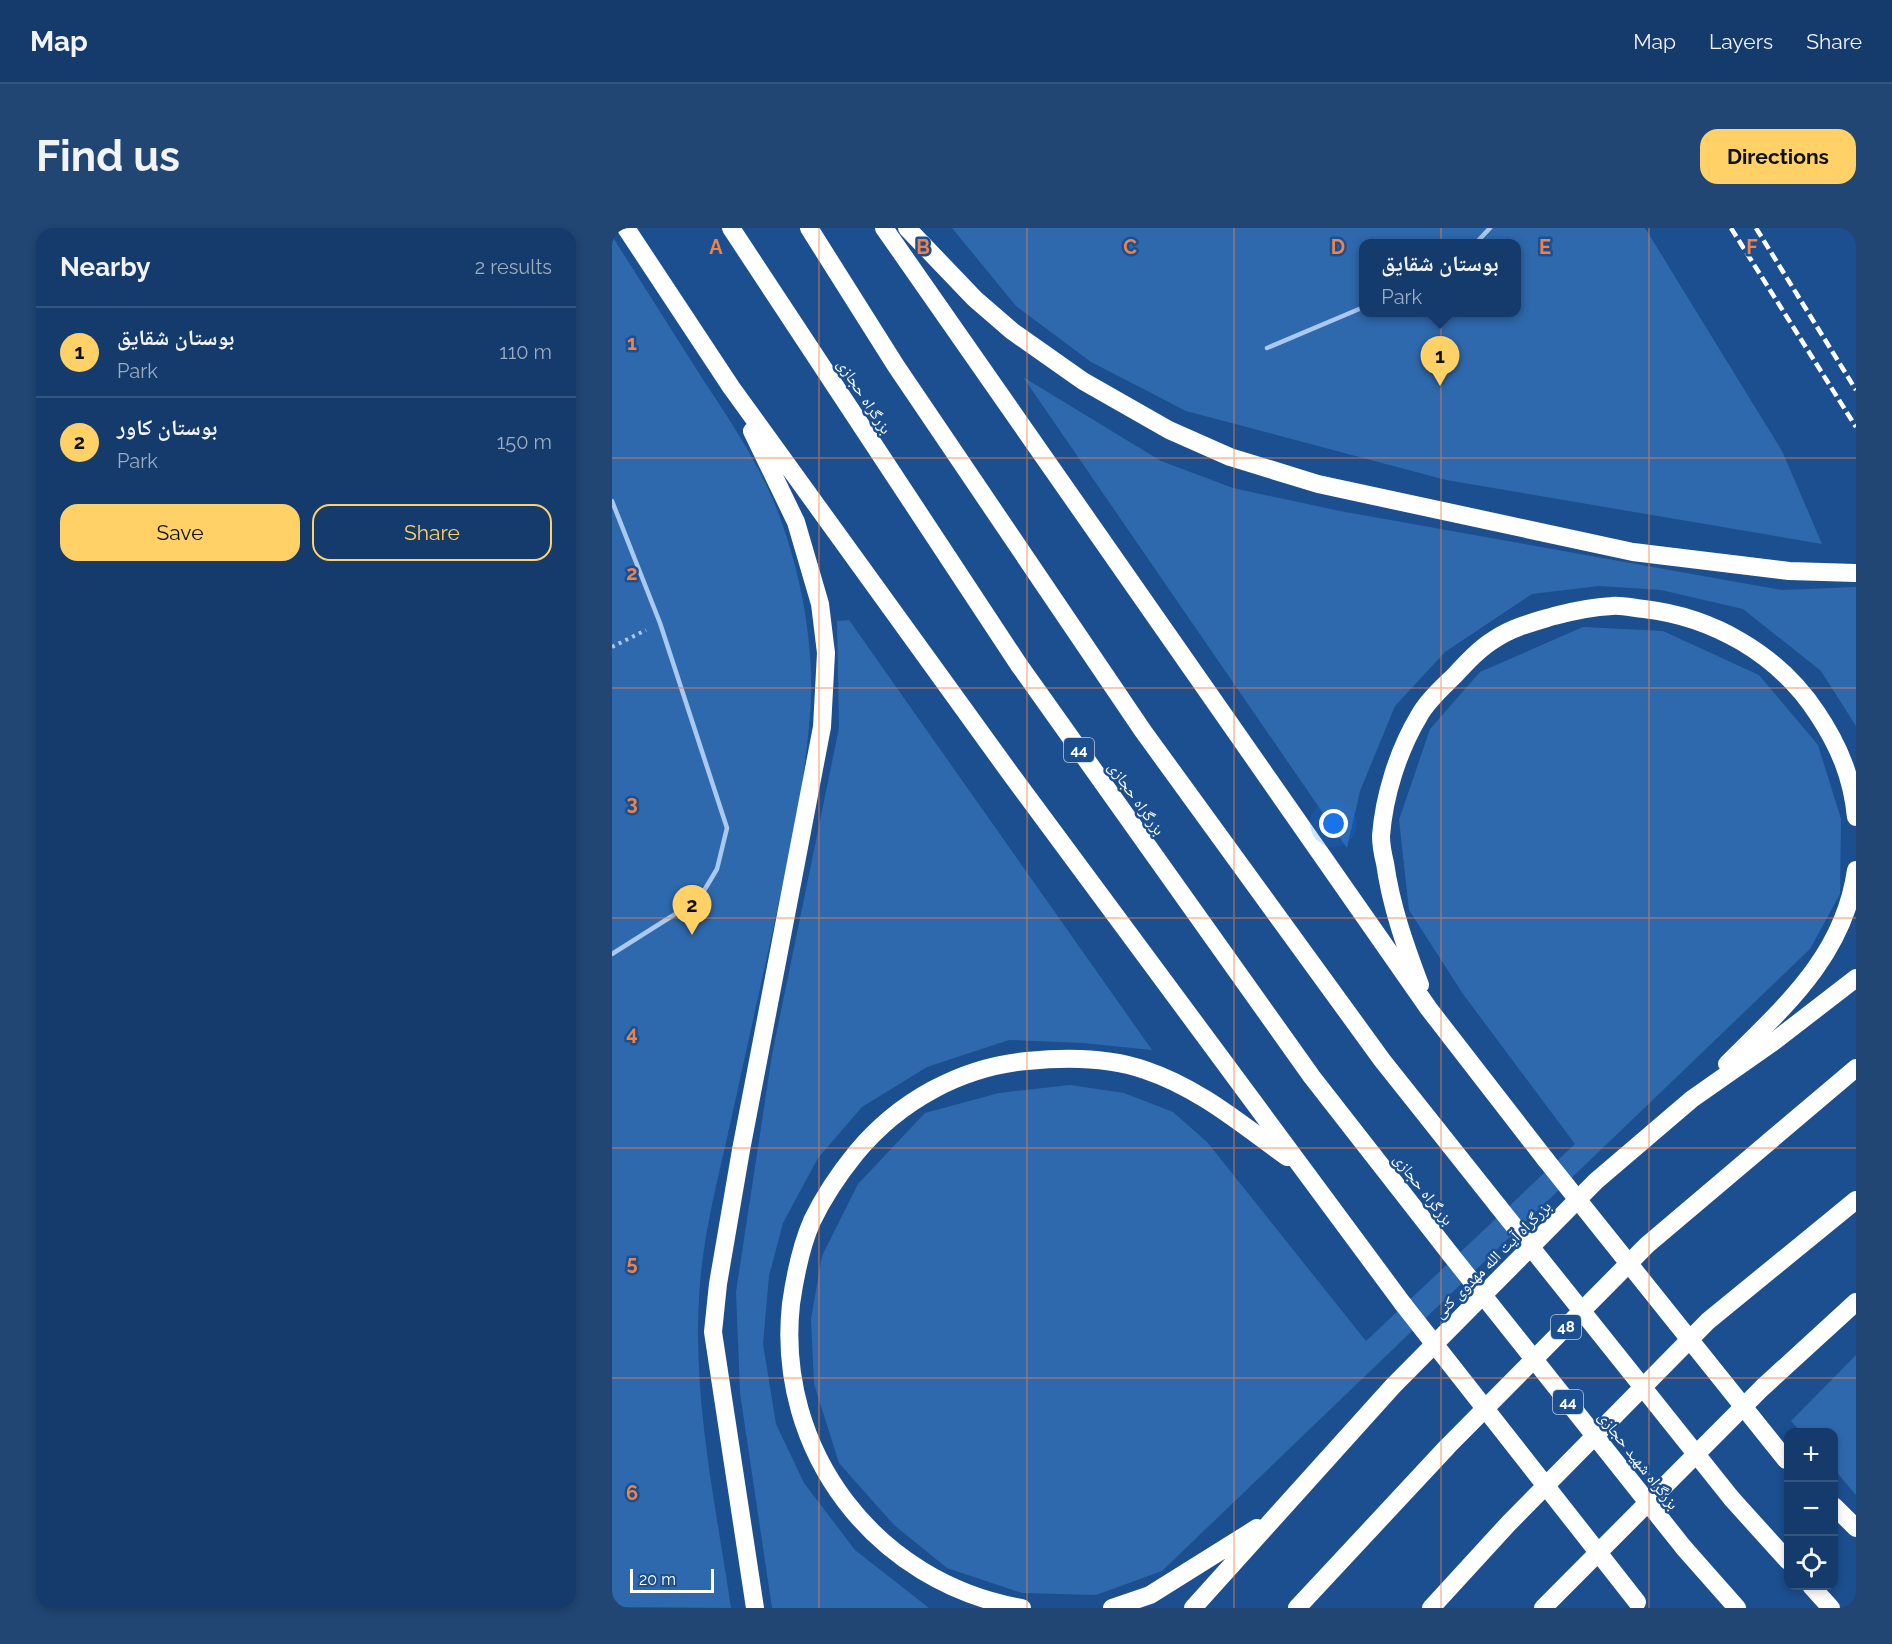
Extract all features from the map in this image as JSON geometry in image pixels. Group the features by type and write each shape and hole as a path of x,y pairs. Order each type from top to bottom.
{"highway":[{"path":"626,228 731,387 1010,773 1402,1304 1640,1605"},
{"name":"بزرگراه حجازی","path":"731,228 1018,665 1312,1077 1451,1256"},
{"path":"809,228 896,366 1143,731 1383,1060 1732,1498 1784,1556"},
{"path":"884,228 1429,1009 1545,1160 1784,1457"},
{"path":"907,228 975,299 1012,331 1083,381 1168,430 1230,457 1318,484 1633,552 1789,571 1856,573"},
{"path":"731,387 796,522 820,604 826,652 822,727 741,1150 717,1284 713,1332 755,1608"},
{"path":"1429,1009 1398,926 1388,884 1381,838 1386,801 1402,750 1420,714 1470,659 1495,639 1525,624 1571,612 1614,605 1687,616 1718,628 1746,644 1789,678 1810,702 1831,734 1847,768 1856,817"},
{"path":"1692,1099 1787,1004 1813,973 1838,933 1847,912 1856,870"},
{"name":"بزرگراه آیت الله مهدوی کنی","path":"1193,1608 1393,1386 1588,1189 1692,1099 1776,1040 1856,978"},
{"path":"1022,1608 993,1602 968,1593 919,1570 878,1539 844,1502 820,1464 809,1439 792,1377 789,1329 795,1276 812,1222 836,1178 869,1137 908,1103 967,1074 1004,1063 1052,1058 1100,1060 1143,1069 1184,1085 1217,1106 1303,1169"},
{"name":"48","path":"1297,1608 1448,1446 1647,1245 1856,1068"},
{"path":"1431,1608 1509,1523 1708,1321 1856,1200"},
{"name":"بزرگراه شهید حجازی","path":"1451,1256 1684,1548 1737,1608"},
{"path":"1544,1608 1762,1388 1856,1302"},
{"path":"1838,1511 1856,1528"},
{"path":"1112,1608 1150,1595 1276,1516"},
{"path":"1815,1590 1831,1608"}],"lane":[{"path":"1480,239 1490,228"},
{"path":"1267,348 1359,309"},
{"path":"612,501 660,623 726,828 717,869 699,899 612,954"}],"path":[{"path":"612,647 660,623"}],"shaded area":[{"path":"952,228 1645,228 1782,451 1822,544 1446,480 1186,411 1091,362 1016,306"},
{"path":"612,236 737,431 776,506 801,590 810,656 811,701 799,805 712,1204 699,1298 699,1376 707,1454 731,1608 612,1607"},
{"path":"1023,377 1161,461 1233,488 1340,511 1782,590 1856,587 1856,726 1821,671 1743,609 1661,590 1599,586 1532,594 1445,652 1395,706 1360,791 1347,848"},
{"path":"849,620 1152,1050 1083,1043 1009,1040 927,1067 862,1107 818,1158 783,1223 769,1276 763,1344 776,1424 804,1483 855,1550 929,1608 772,1608 740,1393 736,1292 772,1055 839,728 837,621"},
{"path":"1583,627 1663,631 1759,675 1818,745 1841,819 1840,894 1810,949 1162,1571 1096,1595 1022,1593 947,1568 894,1525 839,1463 814,1384 811,1319 822,1256 858,1184 925,1113 999,1093 1070,1085 1124,1093 1173,1112 1207,1142 1366,1341 1575,1144 1463,994 1409,910 1399,820 1430,729 1480,672"},
{"path":"1856,1355 1856,1495 1838,1474 1838,1428 1797,1428 1791,1421"}],"railway":[{"path":"1731,228 1856,427"},
{"path":"1756,228 1856,390"}],"place":[{"name":"بوستان شقایق","path":"1440,386"},
{"name":"بوستان کاور","path":"692,935"}]}
